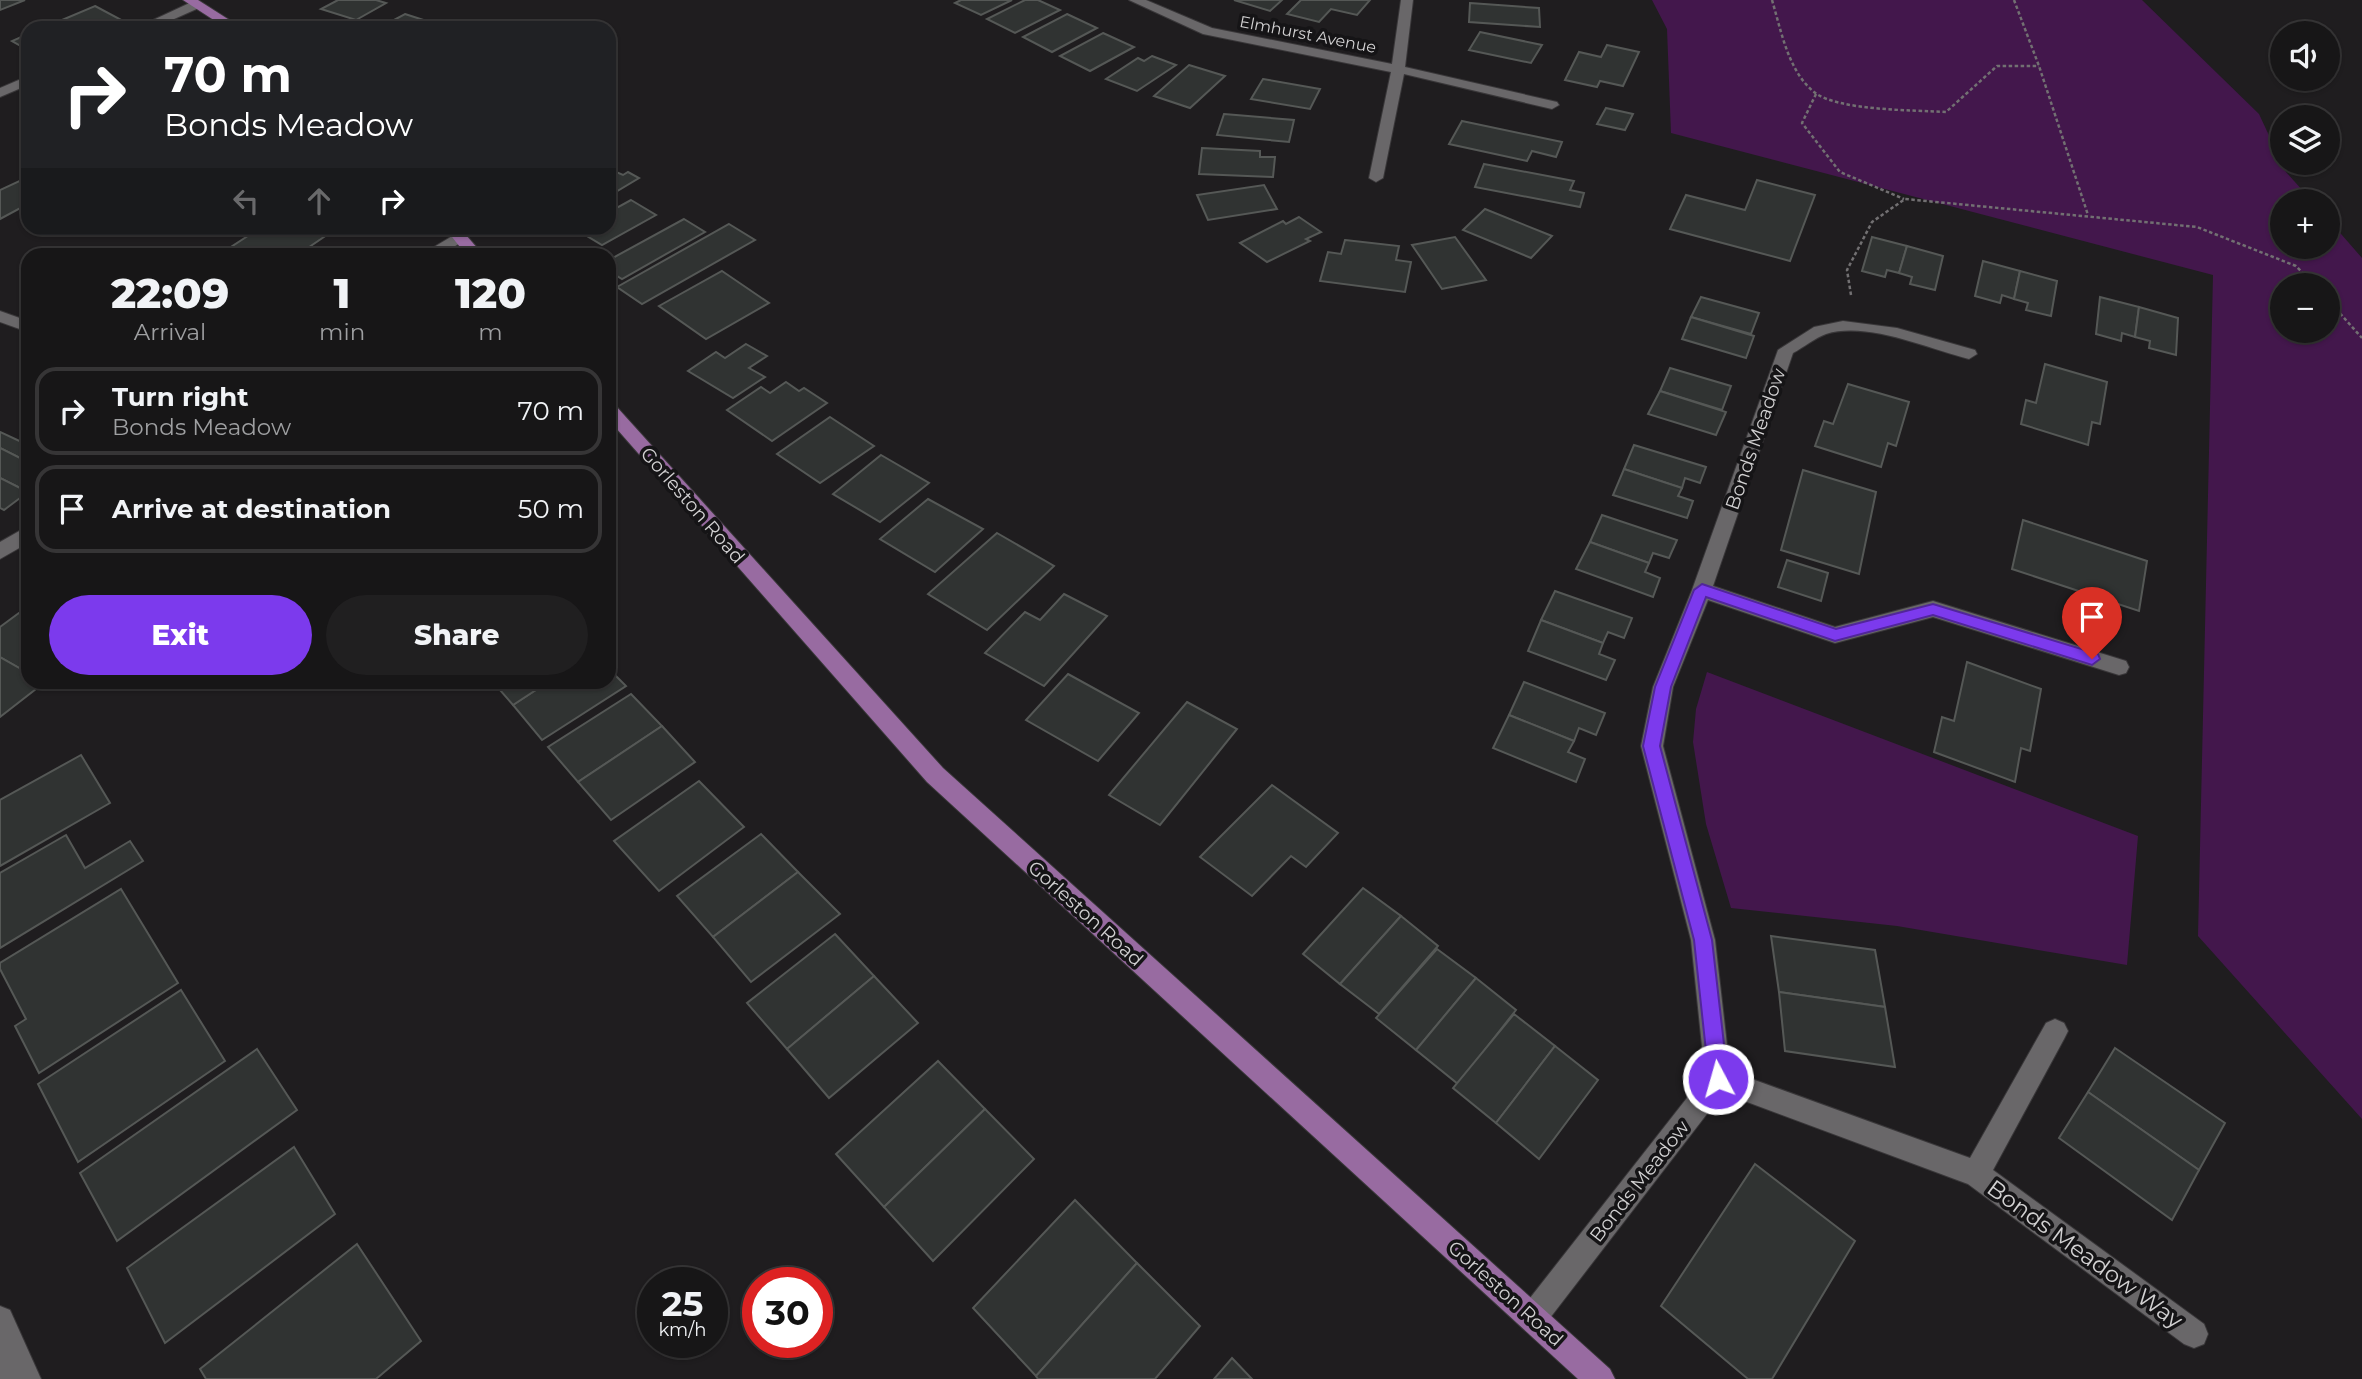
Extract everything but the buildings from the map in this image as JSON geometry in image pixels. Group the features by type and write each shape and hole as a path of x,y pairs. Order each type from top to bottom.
{"main road":[{"path":"193,2 224,21"},
{"name":"Gorleston Road","path":"616,417 934,775 1600,1379"}],"street":[{"name":"Elmhurst Avenue","path":"1135,0 1208,32 1398,69 1552,105"},
{"name":"Elmhurst Avenue","path":"1377,178 1398,69 1407,0"},
{"path":"156,21 193,2"},
{"path":"0,93 21,83"},
{"path":"437,248 452,235"},
{"path":"0,316 21,324"},
{"name":"Bonds Meadow","path":"1532,1317 1718,1079 1703,940 1651,746 1663,687 1702,590 1786,350 1823,330 1855,327 1884,331 1969,354"},
{"path":"0,552 21,538"},
{"path":"1702,590 1835,635 1933,609 2119,667"},
{"name":"Bonds Meadow Way","path":"1976,1174 2055,1031"},
{"name":"Bonds Meadow Way","path":"1718,1079 1976,1174 2194,1334"},
{"path":"0,1320 15,1371"}],"path":[{"path":"1772,0 1792,63 1816,94 1868,108 1946,111 1997,66 2039,66"},
{"path":"2014,0 2039,66 2088,215"},
{"path":"1816,94 1802,123 1840,172 1905,200 2197,227 2296,265 2303,273"},
{"path":"1855,327 1847,270 1872,222 1905,200"},
{"path":"2340,313 2362,338"}],"shaded area":[{"path":"1652,0 2142,0 2259,114 2270,138 2270,175 2289,175 2301,189 2270,189 2270,259 2340,259 2340,233 2362,258 2362,1119 2198,936 2213,275 1671,133 1667,29"},
{"path":"1707,672 2138,836 2127,965 1897,926 1731,908 1706,824 1693,742 1696,709"}],"route":[{"path":"1718,1079 1703,940 1651,746 1663,687 1702,590 1835,635 1933,609 2092,659"}]}
